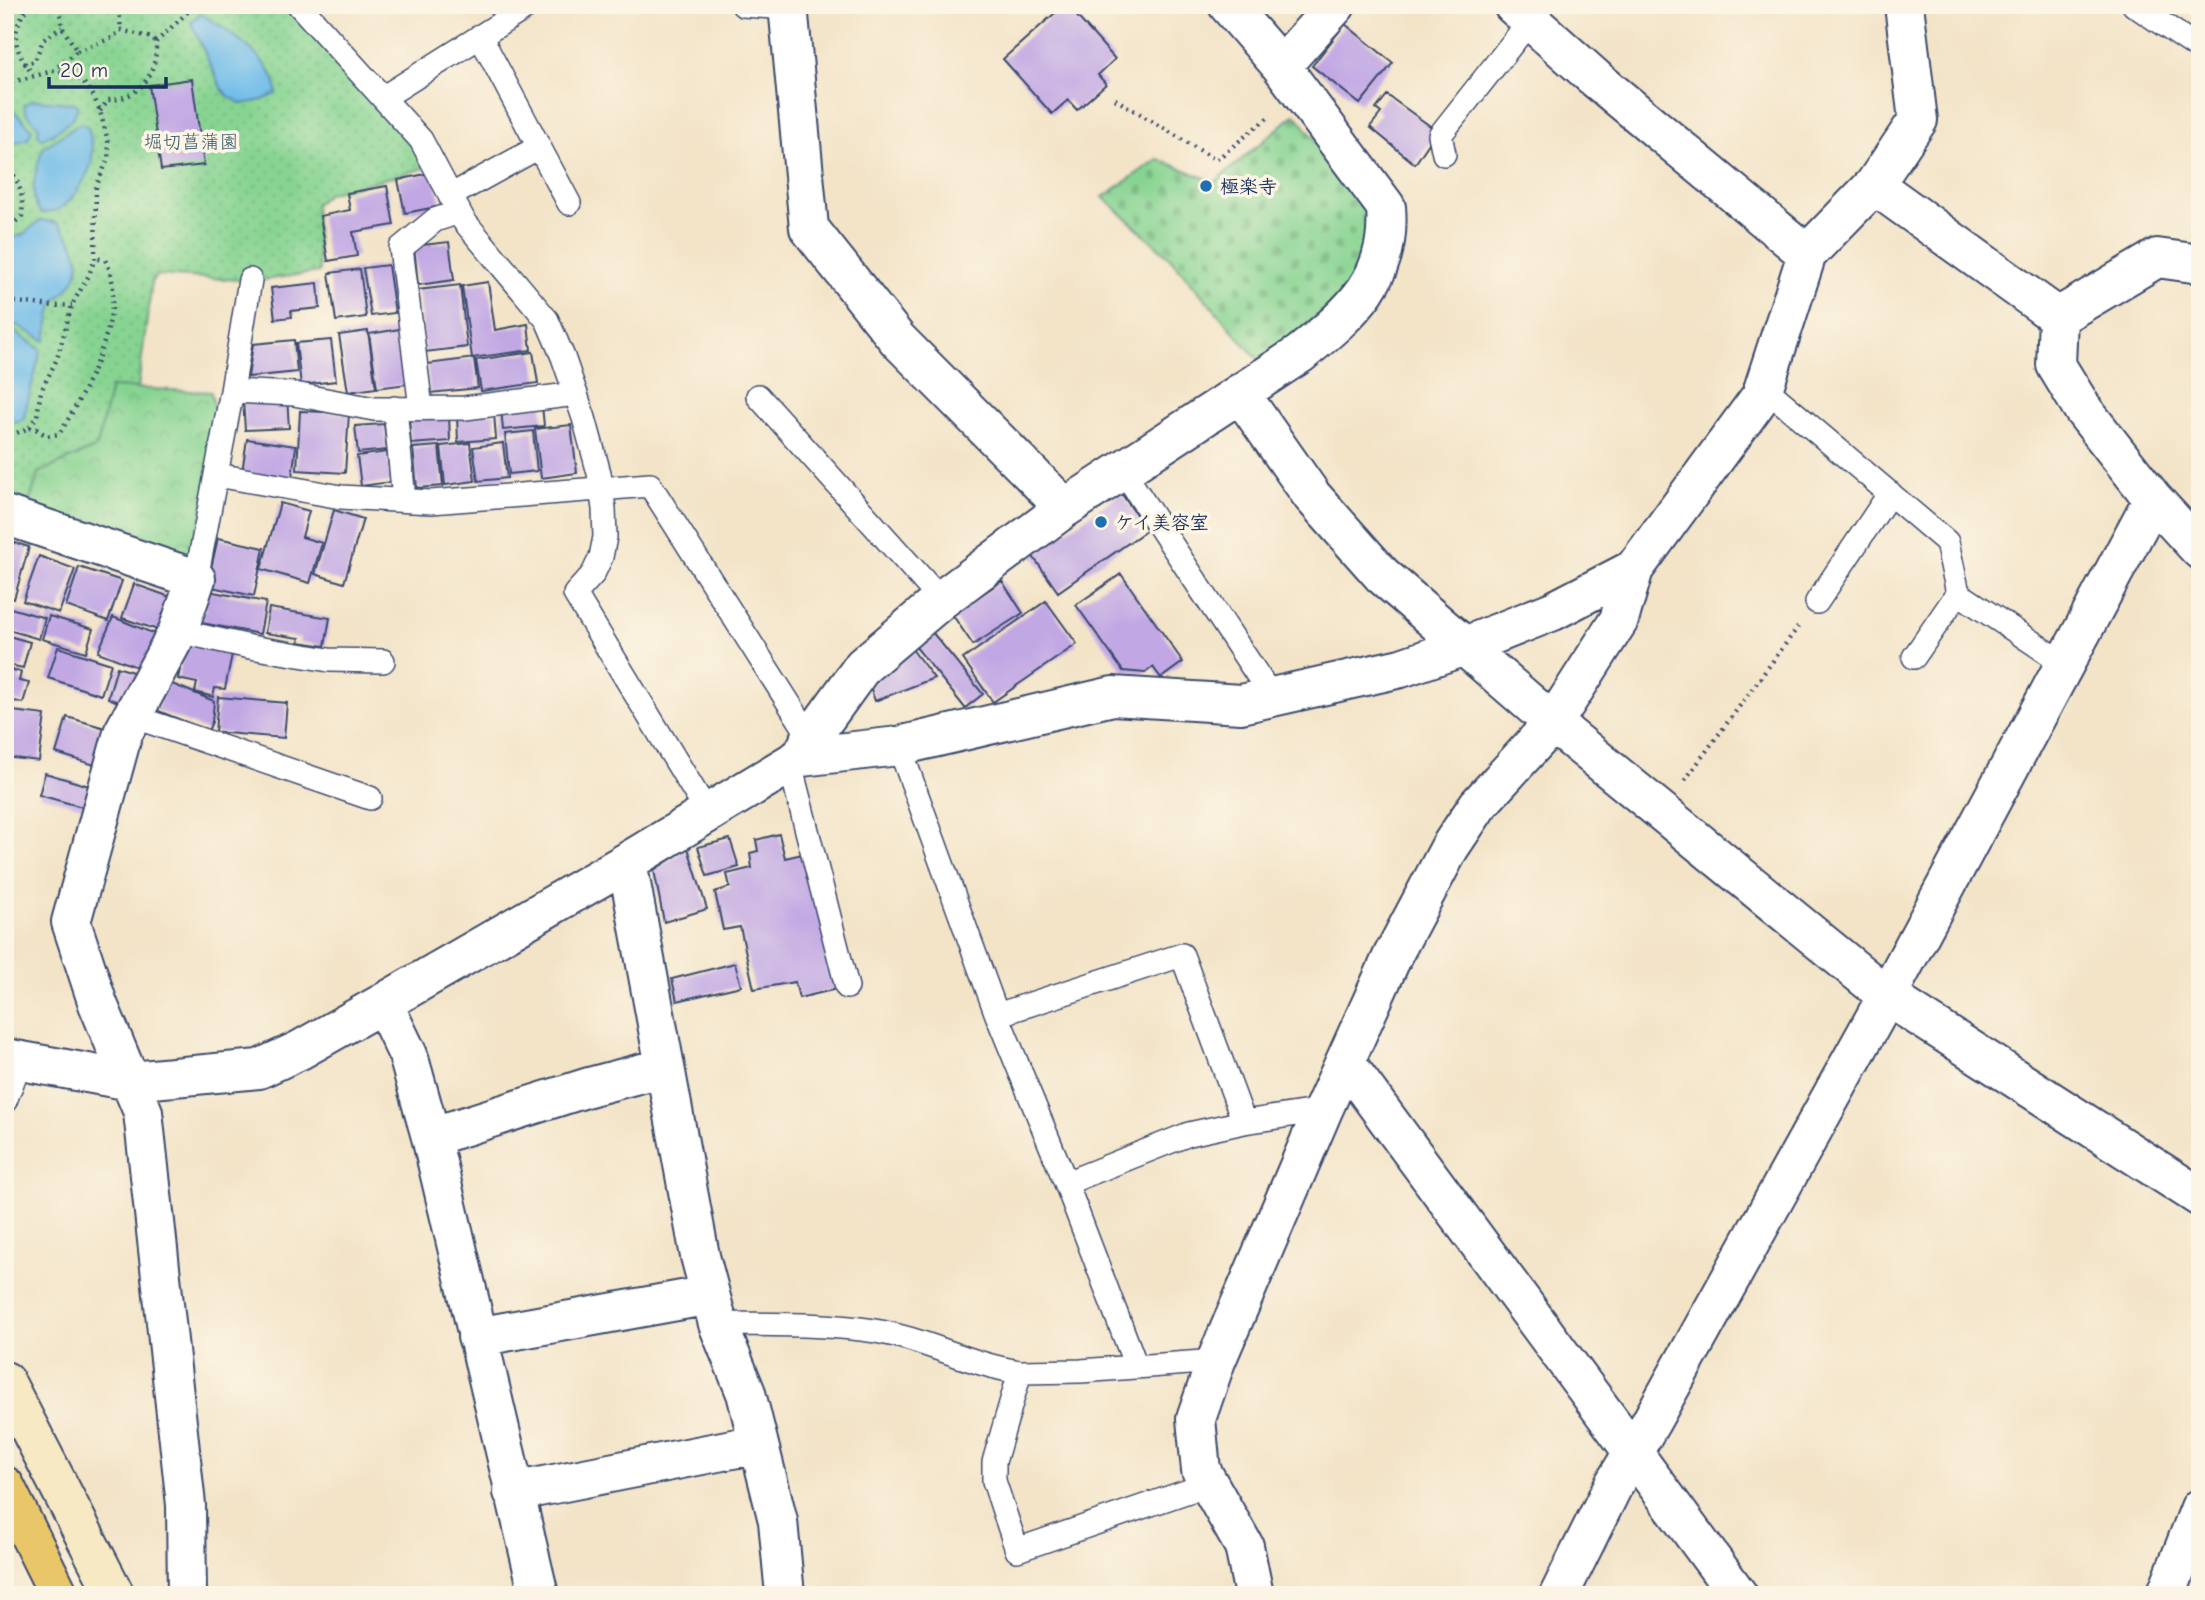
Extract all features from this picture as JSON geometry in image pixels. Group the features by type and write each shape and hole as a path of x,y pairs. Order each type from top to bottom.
{"highway":[{"path":"5,1486 59,1595"}],"main road":[{"path":"5,1381 115,1595"}],"street":[{"path":"13,1060 131,1081 259,1069 300,1050 627,862 801,753 863,666 941,600 1065,508 1300,354 1333,327 1364,294 1382,263 1388,232 1387,207 1290,79 1228,5"},
{"path":"1290,79 1336,5"},
{"path":"1254,1595 1244,1546 1201,1470 1196,1419 1216,1361 1323,1110 1393,955 1450,847 1478,805 1553,723 1619,621 1634,569 1765,388 1807,254 1874,185 1918,120 1904,5"},
{"path":"788,7 809,228 898,340 1065,508"},
{"path":"1521,13 1807,254"},
{"path":"1874,185 2058,317"},
{"path":"2058,317 2157,258 2200,264"},
{"path":"2058,317 2056,365 2084,411 2153,499 2200,550"},
{"path":"1240,393 1312,496 1382,575 1553,723 1886,996 2200,1197"},
{"path":"1559,1595 1632,1452 1658,1410 1886,996 2153,499"},
{"path":"5,515 196,579 178,631 123,733 71,922 98,1003 143,1112 186,1505 187,1595"},
{"path":"801,753 899,746 1113,696 1241,704 1401,668 1553,611 1634,569"},
{"path":"627,862 700,1256 714,1309 746,1393 778,1521 785,1595"},
{"path":"383,1003 408,1055 431,1138 538,1595"},
{"path":"1346,1063 1738,1595"},
{"path":"431,1138 589,1087 665,1067"},
{"path":"477,1337 714,1309"},
{"path":"513,1492 758,1444"},
{"path":"2166,1595 2200,1508"}],"lane":[{"path":"299,5 421,140 464,221 547,320 576,394 600,473 602,489 605,537 601,557 593,574 575,594 707,812"},
{"path":"384,97 530,5"},
{"path":"743,5 788,7"},
{"path":"2134,5 2200,49"},
{"path":"1444,154 1440,135 1521,13"},
{"path":"480,36 569,203"},
{"path":"421,408 401,248 454,204 540,147"},
{"path":"196,579 217,475 250,280"},
{"path":"1765,388 1947,542 1958,593 2065,664"},
{"path":"232,391 294,394 374,409 465,408 576,394"},
{"path":"758,396 941,600"},
{"path":"395,408 404,500"},
{"path":"1123,471 1272,697"},
{"path":"217,475 341,497 431,502 650,485 801,753 847,986"},
{"path":"1817,601 1890,494"},
{"path":"1914,657 1958,593"},
{"path":"178,631 250,647 329,660 383,662"},
{"path":"132,716 370,798"},
{"path":"899,746 997,1015 1066,1183 1136,1366"},
{"path":"997,1015 1182,956 1244,1122"},
{"path":"5,1101 13,1060"},
{"path":"1066,1183 1189,1134 1244,1122 1323,1110"},
{"path":"714,1309 803,1326 876,1332 991,1368 1020,1372 1216,1361"},
{"path":"1020,1372 994,1462 994,1481 1017,1550 1209,1483"}],"path":[{"path":"30,5 19,18 15,31 24,64 33,74"},
{"path":"59,5 62,27 77,51"},
{"path":"113,5 119,10 121,30"},
{"path":"156,43 195,5"},
{"path":"24,64 35,61 43,40 62,27"},
{"path":"100,111 108,100 130,95 144,85 153,68 156,43 152,38 121,30"},
{"path":"53,71 77,51 112,38 121,30"},
{"path":"5,84 33,74 53,71 69,73 83,82 92,93 109,145 108,159 96,187 95,258 72,305 57,359 41,391 37,416 29,428"},
{"path":"1115,99 1216,160 1290,79"},
{"path":"5,164 14,172 24,203 22,216 5,226"},
{"path":"5,433 14,434 29,428 47,436 59,434 99,359 110,327 111,269 105,260 95,258"},
{"path":"5,297 7,301 53,306 72,305"},
{"path":"1662,812 1817,601"}],"green space":[{"name":"堀切菖蒲園","path":"5,5 286,5 413,143 425,168 327,194 315,205 319,272 256,281 157,275 152,281 138,388 111,388 97,447 38,473 26,516 5,508"},
{"path":"1295,114 1367,204 1372,242 1347,292 1260,362 1169,257 1103,197 1158,159 1215,182"},
{"path":"111,387 211,392 218,423 195,552 176,561 26,516 38,473 97,447"}],"water":[{"path":"200,13 236,37 259,57 274,80 277,93 263,100 242,104 228,96 221,88 191,23"},
{"path":"33,100 78,105 69,121 42,139 38,134 39,127 26,113 24,105"},
{"path":"13,110 32,129 28,139 5,145 5,112"},
{"path":"81,123 88,127 91,138 89,171 67,203 56,210 41,213 34,190 43,148"},
{"path":"41,220 58,223 71,240 79,264 73,282 52,307 45,341 19,326 5,322 5,239 22,235"},
{"path":"5,329 12,330 41,350 23,420 7,423 5,423"}],"building":[{"path":"1067,5 1115,59 1098,75 1106,84 1077,110 1068,100 1052,114 1003,59"},
{"path":"1345,24 1393,63 1360,104 1312,66"},
{"path":"192,79 204,165 161,170 149,85"},
{"path":"1387,95 1437,131 1415,164 1370,127 1381,113 1376,109"},
{"path":"434,172 441,206 405,213 398,180"},
{"path":"387,186 394,225 353,232 357,256 328,261 320,216 350,210 347,193"},
{"path":"449,242 454,280 418,285 414,246"},
{"path":"388,265 395,313 371,316 363,268"},
{"path":"360,269 366,317 336,321 329,273"},
{"path":"488,282 495,330 528,324 531,350 472,358 462,286"},
{"path":"318,283 320,308 291,311 292,317 275,319 271,288"},
{"path":"460,285 467,347 425,352 418,290"},
{"path":"400,329 408,384 377,388 369,334"},
{"path":"368,331 376,388 348,392 339,335"},
{"path":"294,340 297,372 248,377 253,344"},
{"path":"331,340 336,381 301,385 296,343"},
{"path":"533,352 538,383 481,391 476,360"},
{"path":"474,358 478,388 430,393 427,364"},
{"path":"287,397 289,428 245,430 243,400"},
{"path":"542,405 544,426 503,430 501,408"},
{"path":"300,411 349,413 345,473 297,470"},
{"path":"494,413 496,439 458,442 457,416"},
{"path":"449,416 450,441 411,444 409,419"},
{"path":"384,424 387,450 358,453 355,426"},
{"path":"571,425 577,473 541,478 535,429"},
{"path":"533,431 537,471 509,474 505,434"},
{"path":"247,439 296,446 292,478 242,472"},
{"path":"470,443 475,481 445,485 441,446"},
{"path":"503,443 507,478 478,481 473,447"},
{"path":"439,446 443,486 417,488 413,448"},
{"path":"387,452 391,482 361,486 357,456"},
{"path":"1121,493 1147,530 1058,592 1032,555"},
{"path":"280,503 309,511 302,537 322,543 310,583 261,569"},
{"path":"334,510 363,519 344,583 315,574"},
{"path":"218,538 264,548 254,596 207,586"},
{"path":"5,540 29,547 14,599 5,596"},
{"path":"39,556 75,569 59,613 23,601"},
{"path":"79,567 122,581 108,621 66,606"},
{"path":"1121,574 1183,662 1161,678 1153,667 1145,673 1123,671 1076,605"},
{"path":"1002,581 1023,613 973,645 952,614"},
{"path":"134,584 179,600 167,633 122,618"},
{"path":"208,591 266,602 260,634 202,623"},
{"path":"1046,601 1077,644 993,702 963,659"},
{"path":"7,607 45,618 39,639 5,629"},
{"path":"269,608 330,618 325,646 299,642 300,638 265,633"},
{"path":"49,616 93,629 86,652 42,639"},
{"path":"113,617 160,636 147,671 98,652"},
{"path":"932,632 983,694 965,708 915,646"},
{"path":"5,635 30,642 23,668 5,664"},
{"path":"185,644 232,654 225,689 215,688 213,697 195,692 197,683 178,679"},
{"path":"58,647 111,664 101,695 48,678"},
{"path":"911,648 934,678 875,701 870,686"},
{"path":"117,667 145,676 121,703 108,698"},
{"path":"5,668 21,672 19,681 29,683 23,703 5,699"},
{"path":"167,682 214,701 212,722 208,731 156,710"},
{"path":"218,697 287,703 284,738 215,732"},
{"path":"5,710 45,715 39,761 5,757"},
{"path":"67,717 112,730 101,767 56,753"},
{"path":"45,773 99,789 93,810 39,795"},
{"path":"779,834 785,858 807,853 841,988 799,998 795,982 754,989 740,927 723,930 715,892 730,887 727,874 752,868 750,853 758,851 756,840"},
{"path":"730,839 739,867 707,876 698,847"},
{"path":"688,848 707,909 664,922 654,870"},
{"path":"735,963 741,986 677,1001 672,979"}],"place":[{"name":"極楽寺","path":"1206,186"},
{"name":"ケイ美容室","path":"1101,522"}]}
